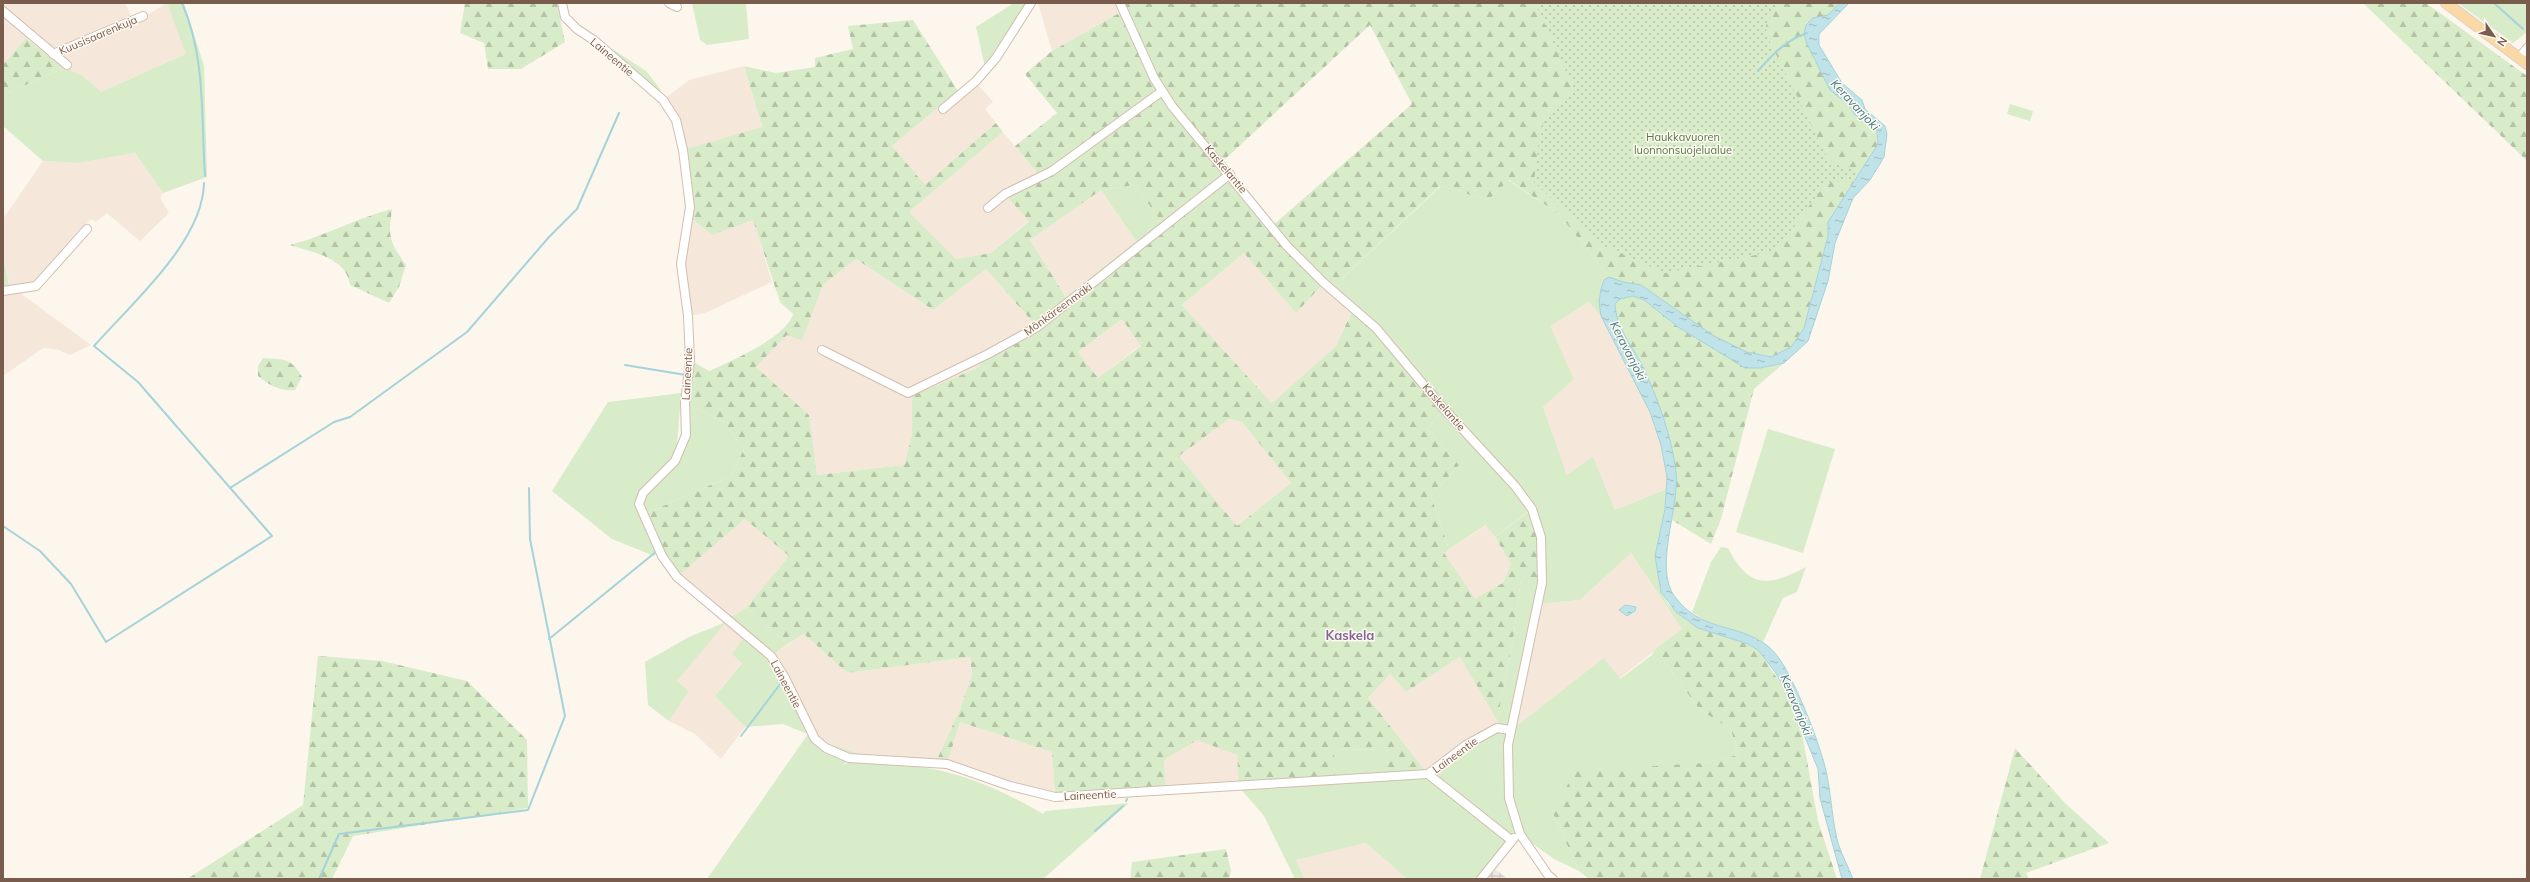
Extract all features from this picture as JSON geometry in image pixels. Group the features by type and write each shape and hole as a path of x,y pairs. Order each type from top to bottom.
{"main road":[{"path":"2446,3 2523,61"}],"street":[{"name":"Laineentie","path":"562,3 565,17 577,30 595,41 663,100 676,120 683,150 690,207 681,264 688,316 690,360 685,403 686,435 675,461 643,493 639,504 662,556 677,577 771,656 785,678 815,739 836,754 849,758 947,764 1010,786 1055,796 1428,774 1466,745 1497,728 1511,730"},
{"path":"943,109 976,81 996,58 1031,3"},
{"name":"Kaskelantie","path":"1120,3 1162,92 1287,246 1319,278 1381,334 1444,409 1515,486 1532,509 1541,537 1542,582 1508,746 1509,798 1520,834 1548,875 1554,879"},
{"path":"3,11 67,65"},
{"name":"Kuusisaarenkuja","path":"54,54 144,16"},
{"path":"2523,61 2527,48"},
{"path":"988,208 1006,194 1052,171 1162,92"},
{"name":"Mönkäreenmäki","path":"822,350 908,393 988,354 1037,327 1230,174"},
{"path":"3,291 36,286 87,229"},
{"path":"1428,774 1511,840"},
{"path":"1482,879 1511,840 1520,834"}],"shaded area":[{"path":"3,3 125,3 134,23 167,3 187,54 101,92 82,75 64,68 27,38 3,65"},
{"path":"1038,3 1117,3 1121,12 1052,51"},
{"path":"744,66 762,128 683,150 679,129 663,100 689,80"},
{"path":"973,79 993,102 985,109 996,123 925,186 892,146"},
{"path":"1003,132 1040,176 1006,195 1029,220 991,253 956,259 909,212"},
{"path":"135,153 163,193 160,198 169,213 140,241 107,213 96,222 91,219 34,283 10,287 3,256 3,219 43,161 78,163"},
{"path":"1101,190 1136,241 1066,297 1030,240"},
{"path":"690,217 712,235 753,219 772,282 705,313 688,316 681,264"},
{"path":"1244,253 1296,313 1323,284 1353,308 1336,346 1272,403 1182,305"},
{"path":"856,259 933,310 986,269 1037,327 988,354 977,368 912,396 912,435 904,465 816,475 809,415 756,367 787,335 802,341 823,285"},
{"path":"20,293 91,345 70,355 59,350 43,348 3,376 3,295"},
{"path":"1589,302 1601,316 1617,344 1650,412 1661,445 1667,477 1666,489 1615,510 1593,456 1567,475 1543,407 1574,379 1549,326"},
{"path":"1122,319 1141,345 1098,378 1078,352"},
{"path":"1229,419 1242,422 1291,483 1237,526 1179,456"},
{"path":"745,519 789,556 746,608 728,619 746,635 742,662 715,696 745,727 721,759 695,734 669,721 689,691 677,681 727,619 677,577"},
{"path":"1487,525 1511,564 1503,583 1475,600 1443,553"},
{"path":"1631,553 1682,629 1619,679 1604,659 1511,730 1537,604 1580,600"},
{"path":"804,634 847,673 970,657 972,675 960,709 936,762 875,759 815,739 771,656"},
{"path":"1460,657 1503,729 1428,774 1368,698 1390,674 1406,692"},
{"path":"960,722 1052,752 1055,797 947,764"},
{"path":"1197,739 1237,755 1239,787 1166,792 1164,760"},
{"path":"1366,843 1407,879 1305,879 1296,860"},
{"path":"1495,869 1508,879 1487,879"}],"green space":[{"path":"167,3 184,3 204,66 207,177 163,193 135,153 78,163 43,161 3,126 3,95 64,68 82,75 101,92 186,54"},
{"path":"465,3 557,3 565,42 521,69 488,69 484,43 460,33"},
{"path":"692,3 746,3 749,39 707,45 700,40"},
{"path":"1014,3 1027,3 995,57 985,67 976,27"},
{"path":"1120,3 1840,3 1828,15 1819,18 1813,58 1825,76 1830,90 1850,106 1854,114 1877,132 1878,144 1828,222 1828,236 1804,328 1791,347 1771,357 1747,352 1714,336 1641,285 1623,283 1609,277 1559,214 1509,180 1488,200 1440,186 1331,289 1324,283 1296,313 1244,253 1182,305 1272,403 1336,346 1354,307 1444,409 1427,429 1459,465 1431,496 1449,549 1444,553 1475,599 1503,583 1511,564 1495,537 1532,509 1541,537 1542,583 1521,579 1513,640 1497,720 1460,657 1406,692 1390,674 1368,698 1428,774 1392,777 1381,749 1334,750 1335,781 1239,787 1237,755 1197,740 1164,760 1166,792 1055,797 1052,752 960,722 947,764 936,762 960,709 972,675 970,657 847,673 804,634 788,644 746,608 789,556 745,519 677,577 643,515 731,476 744,449 723,422 685,403 690,360 709,371 744,355 770,340 789,323 793,314 780,302 753,220 712,235 690,217 683,150 762,127 744,66 776,73 815,67 815,58 853,49 848,26 913,20 958,91 892,146 925,185 996,123 1003,132 909,212 956,259 991,253 1029,221 1005,194 1040,176 1015,146 1057,113 1025,74 1052,51 1121,12 1161,92","holes":["1370,25 1412,104 1272,226 1221,163","1135,185 1165,227 1069,302 1030,240 1101,190","856,259 933,310 986,269 1037,327 988,354 977,368 912,396 912,435 904,465 817,475 809,415 756,367 787,335 802,341 823,285","1122,319 1141,346 1098,378 1078,352","1229,419 1242,422 1291,483 1237,526 1179,456"]},
{"name":"Haukkavuoren luonnonsuojelualue","path":"1535,3 1777,3 1766,25 1767,36 1829,161 1860,172 1855,179 1826,183 1776,251 1665,273 1599,244 1534,182 1540,128 1574,88"},
{"path":"2363,3 2426,3 2527,76 2527,161"},
{"path":"2458,3 2526,3 2527,32 2513,43"},
{"path":"26,38 64,68 3,95 3,65"},
{"path":"612,49 646,71 661,90 656,93 608,53"},
{"path":"2010,104 2033,111 2030,121 2007,114"},
{"path":"1508,180 1559,214 1609,277 1602,285 1599,300 1601,316 1589,302 1550,326 1574,379 1543,407 1567,475 1593,456 1615,510 1666,489 1665,509 1655,556 1661,592 1668,604 1687,620 1682,629 1631,553 1580,600 1537,604 1512,724 1500,725 1497,720 1513,640 1521,579 1542,582 1531,509 1495,537 1486,525 1449,549 1431,496 1459,465 1427,429 1444,409 1331,289 1441,186 1488,200"},
{"path":"1135,185 1165,227 1069,302 1066,297 1136,241 1101,190"},
{"path":"392,209 390,226 391,238 396,250 406,265 399,287 389,303 350,285 347,276 336,262 318,254 290,245 316,237 366,217"},
{"path":"3,256 10,290 3,291"},
{"path":"1633,296 1644,300 1678,327 1745,368 1761,368 1784,363 1754,389 1721,519 1711,544 1672,520 1676,474 1672,449 1650,382 1615,317 1615,304 1620,299"},
{"path":"263,358 286,361 294,366 302,377 295,390 285,390 275,387 258,376 258,366"},
{"path":"681,393 676,459 686,435 685,403 723,422 744,449 731,476 643,515 658,550 654,556 612,539 552,491 608,402"},
{"path":"1768,429 1835,449 1803,553 1736,532"},
{"path":"1721,547 1728,548 1744,571 1752,577 1761,580 1770,581 1781,578 1806,567 1797,592 1783,598 1763,642 1717,626 1692,612 1711,562"},
{"path":"746,608 788,644 771,656 815,739 875,759 849,758 843,765 848,762 902,765 948,772 990,787 1043,814 1045,811 1129,803 1043,879 707,879 808,734 783,724 745,727 715,696 742,663 732,654 746,635 727,619"},
{"path":"1687,620 1698,628 1748,644 1758,650 1787,693 1802,733 1818,821 1837,879 1589,879 1579,871 1552,811 1576,771 1705,763 1738,755 1731,729 1700,710 1655,649 1682,629"},
{"path":"726,622 677,681 689,691 669,721 648,705 645,662 689,637"},
{"path":"1655,649 1700,710 1731,729 1738,755 1705,763 1552,811 1579,871 1554,859 1516,832 1481,879 1407,879 1366,843 1296,860 1305,879 1295,879 1264,816 1239,787 1335,780 1333,750 1381,749 1428,774 1497,728 1511,730 1604,658 1620,679 1652,655","holes":["1511,732 1513,753 1509,771"]},
{"path":"318,656 382,661 467,681 527,740 528,808 353,836 332,879 187,879 303,805"},
{"path":"2015,748 2065,803 2109,843 2026,873 2029,879 1980,879"},
{"path":"1226,849 1231,871 1229,879 1130,879 1132,862"}],"water":[{"name":"Keravanjoki","path":"1840,3 1849,3 1819,34 1819,45 1842,83 1862,100 1865,109 1885,126 1887,134 1884,157 1870,180 1853,198 1835,243 1828,281 1808,341 1784,363 1760,368 1745,368 1678,327 1644,300 1633,296 1620,299 1615,304 1618,321 1643,367 1659,405 1668,432 1674,459 1676,486 1666,570 1669,585 1675,597 1695,616 1751,636 1767,645 1782,663 1805,710 1821,752 1828,781 1838,844 1853,879 1842,879 1820,798 1818,769 1787,693 1775,672 1758,650 1748,644 1698,628 1676,612 1661,592 1655,556 1665,509 1667,477 1661,445 1650,412 1601,316 1599,301 1604,280 1609,277 1623,282 1641,285 1714,336 1747,352 1771,357 1791,347 1804,328 1828,236 1828,222 1878,144 1877,131 1854,114 1850,106 1830,90 1806,42 1804,34 1806,25 1813,18 1828,15"},
{"path":"1625,605 1636,607 1635,611 1627,616 1619,610"}],"waterway":[{"path":"182,3 190,24 199,66 205,176"},
{"path":"2494,3 2523,29"},
{"path":"1758,71 1786,44 1807,33"},
{"path":"230,488 334,422 350,417 467,332 549,237 577,209 619,113"},
{"path":"3,526 40,551 71,584 106,642 272,536 138,382 94,346 145,292 179,249 192,227 201,205 204,183"},
{"path":"625,365 686,375"},
{"path":"319,879 339,834 528,810 565,716 530,539 529,488"},
{"path":"549,639 657,551"},
{"path":"741,736 781,683"},
{"path":"1095,831 1123,806"}],"district":[{"name":"Kaskela","path":"1350,635"}]}
